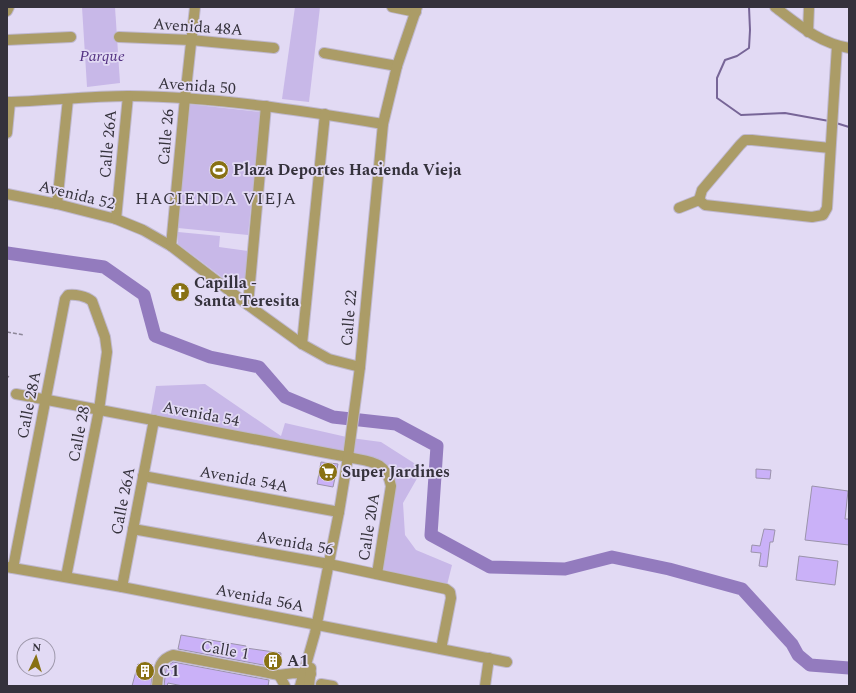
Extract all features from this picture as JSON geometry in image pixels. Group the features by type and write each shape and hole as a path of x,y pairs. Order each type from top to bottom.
{"street":[{"path":"7,11 9,7"},
{"name":"Calle 26","path":"171,246 184,98 195,7"},
{"path":"392,7 417,9"},
{"path":"775,7 821,40 837,46 849,48"},
{"path":"808,32 809,7"},
{"name":"Calle 22","path":"300,686 307,674 339,512 348,457 360,367 383,124 397,66 417,9"},
{"path":"7,40 71,37"},
{"name":"Avenida 48A","path":"119,37 191,40 274,48"},
{"path":"699,200 705,205 812,217 823,215 827,208 837,46"},
{"path":"324,53 397,66"},
{"name":"Avenida 50","path":"9,102 128,96 184,98 266,106 383,124"},
{"name":"Calle 26A","path":"116,219 128,96"},
{"path":"57,204 68,99"},
{"path":"7,133 9,102"},
{"path":"248,305 266,106"},
{"path":"302,344 324,114"},
{"path":"699,200 702,190 745,140 830,148"},
{"name":"Avenida 52","path":"7,194 57,204 116,219 143,230 171,246 302,344 329,359 360,367"},
{"path":"679,208 699,200"},
{"name":"Calle 28A","path":"10,568 46,400 65,299 68,295 89,298"},
{"name":"Calle 28","path":"66,577 99,410 107,352 107,344 92,301 89,298"},
{"name":"Avenida 54","path":"16,394 380,464"},
{"name":"Calle 26A","path":"122,587 154,420"},
{"name":"Calle 20A","path":"377,574 391,486 387,473 380,464"},
{"name":"Avenida 54A","path":"143,476 339,512"},
{"name":"Avenida 56","path":"133,529 329,564 446,588 450,592 451,598 441,649"},
{"name":"Avenida 56A","path":"10,568 122,587 316,629 441,649 507,662"},
{"name":"Calle 1","path":"157,686 161,662 166,657 172,655 279,675 294,673 307,674"},
{"path":"485,686 489,658"},
{"name":"Calle 22","path":"307,674 309,686"},
{"path":"279,675 285,686"},
{"path":"321,684 333,686"}],"path":[{"path":"7,332 24,335"}],"green space":[{"name":"Parque","path":"82,7 115,7 120,83 87,87"},
{"path":"295,7 320,7 309,102 282,99"},
{"name":"Plaza Deportes Hacienda Vieja","path":"188,104 261,112 248,235 178,228"},
{"path":"178,232 220,236 219,247 248,251 246,287 239,290 178,244"},
{"path":"205,384 281,436 285,423 351,438 381,442 417,465 419,475 403,503 405,535 416,550 452,565 446,589 377,574 391,486 384,468 150,419 156,386"}],"building":[{"name":"Super Jardines","path":"321,462 338,464 333,487 317,484"},
{"path":"756,469 771,470 770,479 756,478"},
{"path":"812,486 848,491 845,519 849,519 849,545 805,540"},
{"path":"764,529 775,530 773,542 770,542 767,567 759,566 761,553 751,552 752,545 760,546"},
{"path":"799,556 838,561 835,585 796,580"},
{"path":"181,635 246,646 246,648 281,653 279,668 178,649"},
{"path":"173,662 269,680 268,686 183,686 168,683 167,686 164,686 166,669"},
{"path":"138,664 153,667 151,686 132,686"}],"waterway":[{"path":"749,7 749,48 737,56 725,60 717,78 717,98 741,115 785,113 829,121"},
{"path":"836,123 849,127"},
{"path":"7,253 104,267 144,295 155,336 210,357 259,367 285,397 333,417 396,424 437,446 431,535 490,567 565,569 612,557 669,569 742,589 792,644 798,655 810,665 849,668"}],"place":[{"name":"Plaza Deportes Hacienda Vieja","path":"219,170"},
{"name":"Capilla - Santa Teresita","path":"180,292"},
{"name":"Super Jardines","path":"328,472"},
{"name":"A1","path":"273,661"},
{"name":"C1","path":"145,671"}],"district":[{"name":"HACIENDA VIEJA","path":"216,199"}]}
